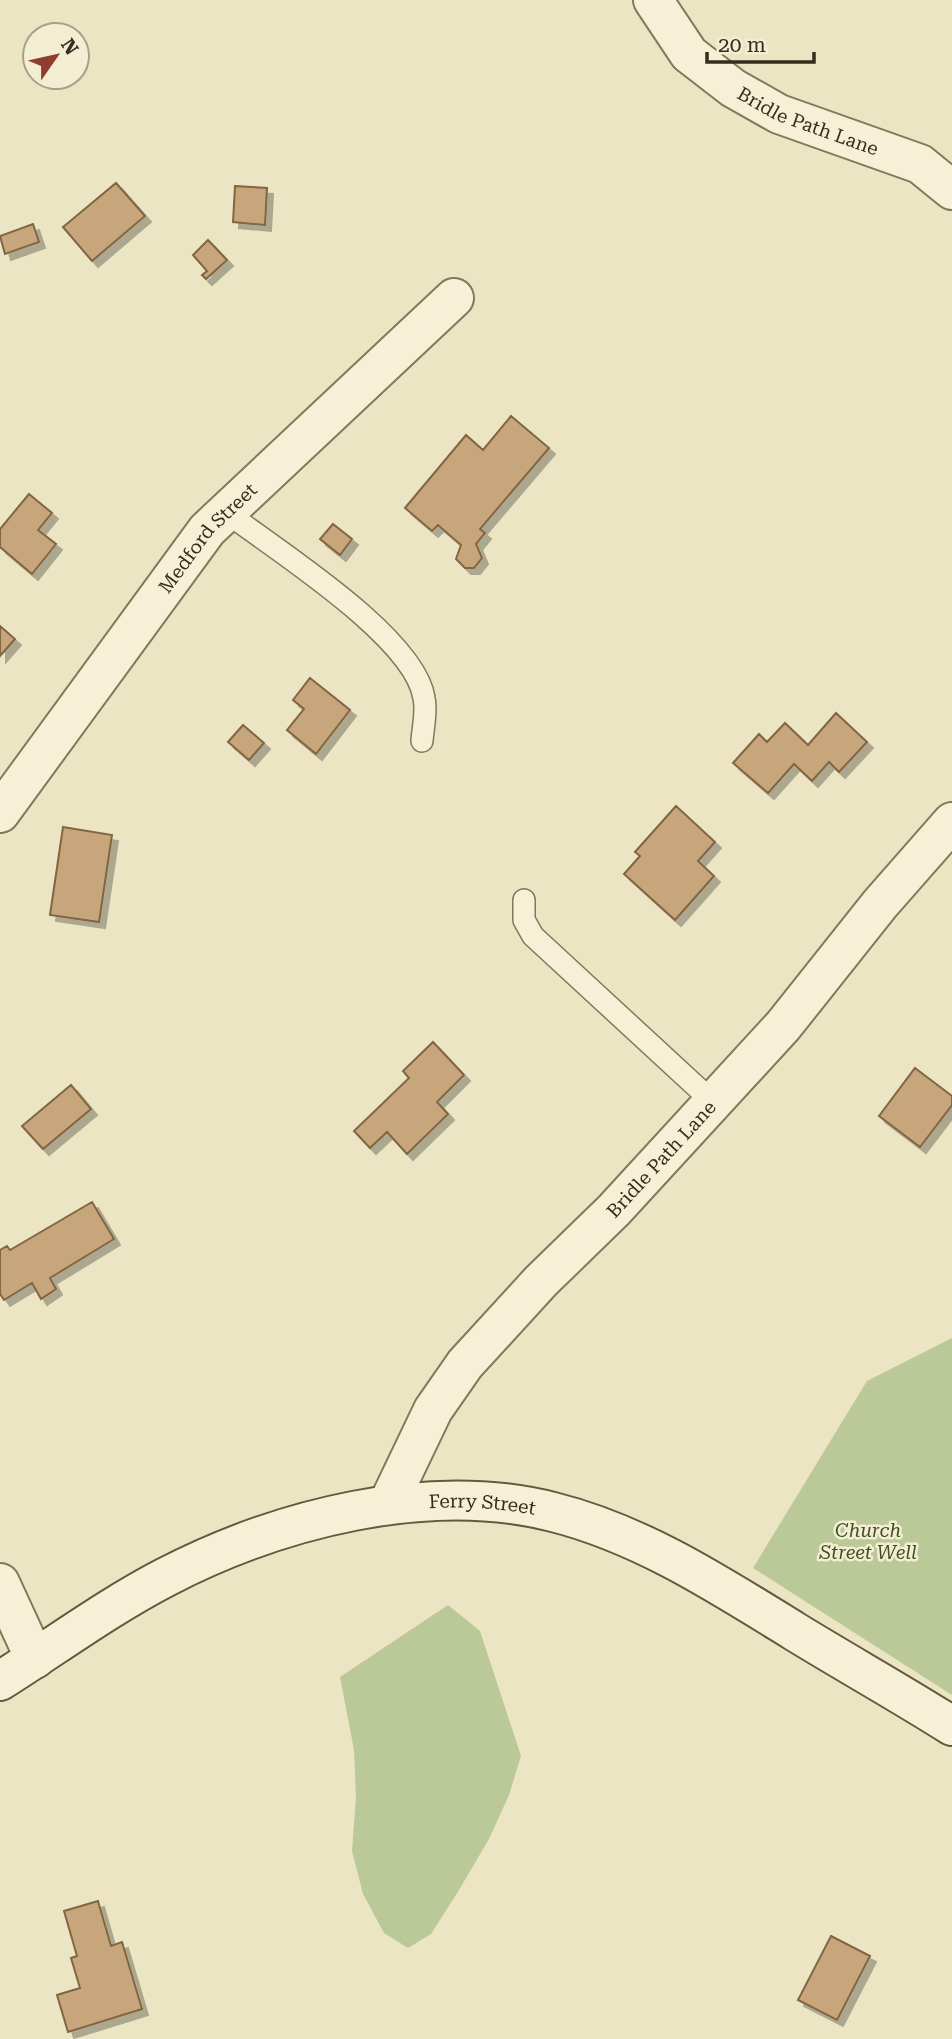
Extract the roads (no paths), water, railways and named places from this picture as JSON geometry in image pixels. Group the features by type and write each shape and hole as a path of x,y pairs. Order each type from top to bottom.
{"street":[{"name":"Bridle Path Lane","path":"653,0 689,54 733,88 779,114 920,164 952,190"},
{"name":"Medford Street","path":"0,813 207,530 454,298"},
{"name":"Bridle Path Lane","path":"388,1504 433,1410 465,1364 541,1281 614,1210 809,997 872,914 952,822"},
{"name":"Ferry Street","path":"0,1681 165,1577 273,1531 388,1504 493,1502 553,1512 636,1540 771,1615 952,1726"},
{"path":"0,1583 35,1659"}],"lane":[{"path":"226,512 370,622 401,651 424,696 422,741"},
{"path":"524,900 524,920 533,936 713,1102"}],"park label":[{"name":"Church Street Well","path":"868,1541"}]}
